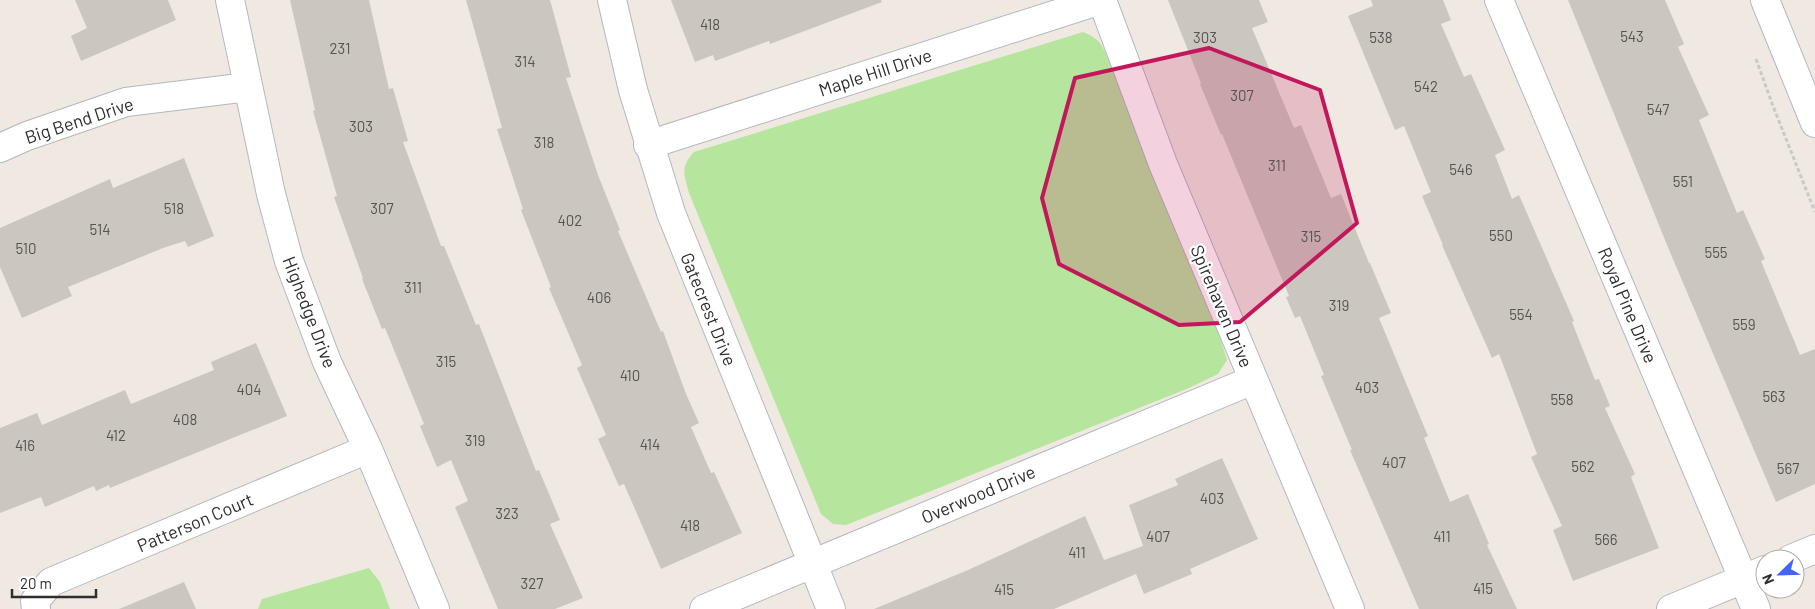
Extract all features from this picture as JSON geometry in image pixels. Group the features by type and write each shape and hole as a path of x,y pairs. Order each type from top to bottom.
{"street":[{"name":"Highedge Drive","path":"230,0 271,194 289,261 327,362 368,449 436,609"},
{"name":"Gatecrest Drive","path":"612,0 632,90 671,213 831,609"},
{"name":"Maple Hill Drive","path":"648,145 1101,0"},
{"name":"Spirehaven Drive","path":"1101,0 1163,164 1350,609"},
{"name":"Royal Pine Drive","path":"1499,0 1754,574 1756,609"},
{"path":"1765,0 1815,123"},
{"name":"Big Bend Drive","path":"0,148 27,136 126,102 248,87"},
{"name":"Overwood Drive","path":"704,609 1253,380"},
{"name":"Patterson Court","path":"36,609 35,601 51,582 368,449"},
{"path":"1671,609 1754,574"}],"path":[{"path":"1754,53 1772,106 1815,212"}],"highlighted area":[{"path":"1209,48 1320,90 1357,223 1240,322 1179,325 1059,264 1042,198 1075,78"}],"green space":[{"path":"1083,32 1095,38 1102,45 1106,54 1217,328 1227,360 1218,374 1189,388 846,525 833,524 821,514 689,193 684,171 687,162 694,152"},
{"path":"369,568 380,582 390,609 258,609 262,599"}],"building":[{"path":"75,0 168,0 176,20 81,61 71,36 87,28"},
{"path":"290,0 369,0 389,89 393,88 408,141 403,142 441,246 444,246 476,325 479,324 536,471 539,470 560,520 550,524 583,598 555,609 498,609 455,507 468,501 451,460 437,467 420,426 424,424 385,328 382,329 362,279 334,197 337,196 313,111 315,110"},
{"path":"466,0 550,0 571,77 566,78 598,175 620,230 618,231 661,332 663,331 686,394 699,423 691,427 711,473 714,472 742,533 661,569 624,484 619,486 598,439 606,435 577,368 582,365 549,288 551,287 521,210 523,209 497,129 502,128"},
{"path":"671,0 881,0 882,2 770,44 769,41 715,61 713,55 695,62"},
{"path":"1168,0 1259,0 1268,22 1252,28 1294,128 1301,125 1331,198 1341,194 1391,313 1379,318 1428,436 1424,438 1450,502 1468,494 1489,544 1487,545 1517,609 1419,609 1350,450 1352,450 1321,376 1324,375 1300,316 1295,318 1286,297 1289,296 1200,84"},
{"path":"1371,0 1443,0 1451,20 1441,24 1464,77 1471,74 1505,150 1495,155 1512,199 1519,195 1574,321 1572,322 1595,380 1599,379 1610,406 1605,408 1635,474 1631,477 1659,548 1573,581 1553,530 1562,526 1531,457 1537,454 1499,354 1492,358 1422,196 1431,192 1404,126 1395,130 1348,16 1373,6"},
{"path":"1568,0 1665,0 1684,44 1678,47 1709,115 1699,120 1737,213 1743,210 1765,259 1761,261 1800,355 1815,349 1815,484 1776,502 1667,245"},
{"path":"184,158 214,236 188,247 185,241 163,248 68,287 72,296 22,318 0,267 0,228 110,179 113,188"},
{"path":"256,343 287,416 110,488 109,485 96,491 94,486 45,507 41,497 0,513 0,428 37,413 42,425 125,390 131,404 214,370 211,362"},
{"path":"1222,458 1258,539 1190,569 1192,574 1144,594 1136,574 1054,609 874,609 968,570 1085,516 1104,560 1143,546 1129,505 1178,485 1175,479"},
{"path":"184,582 196,609 119,609"}]}
